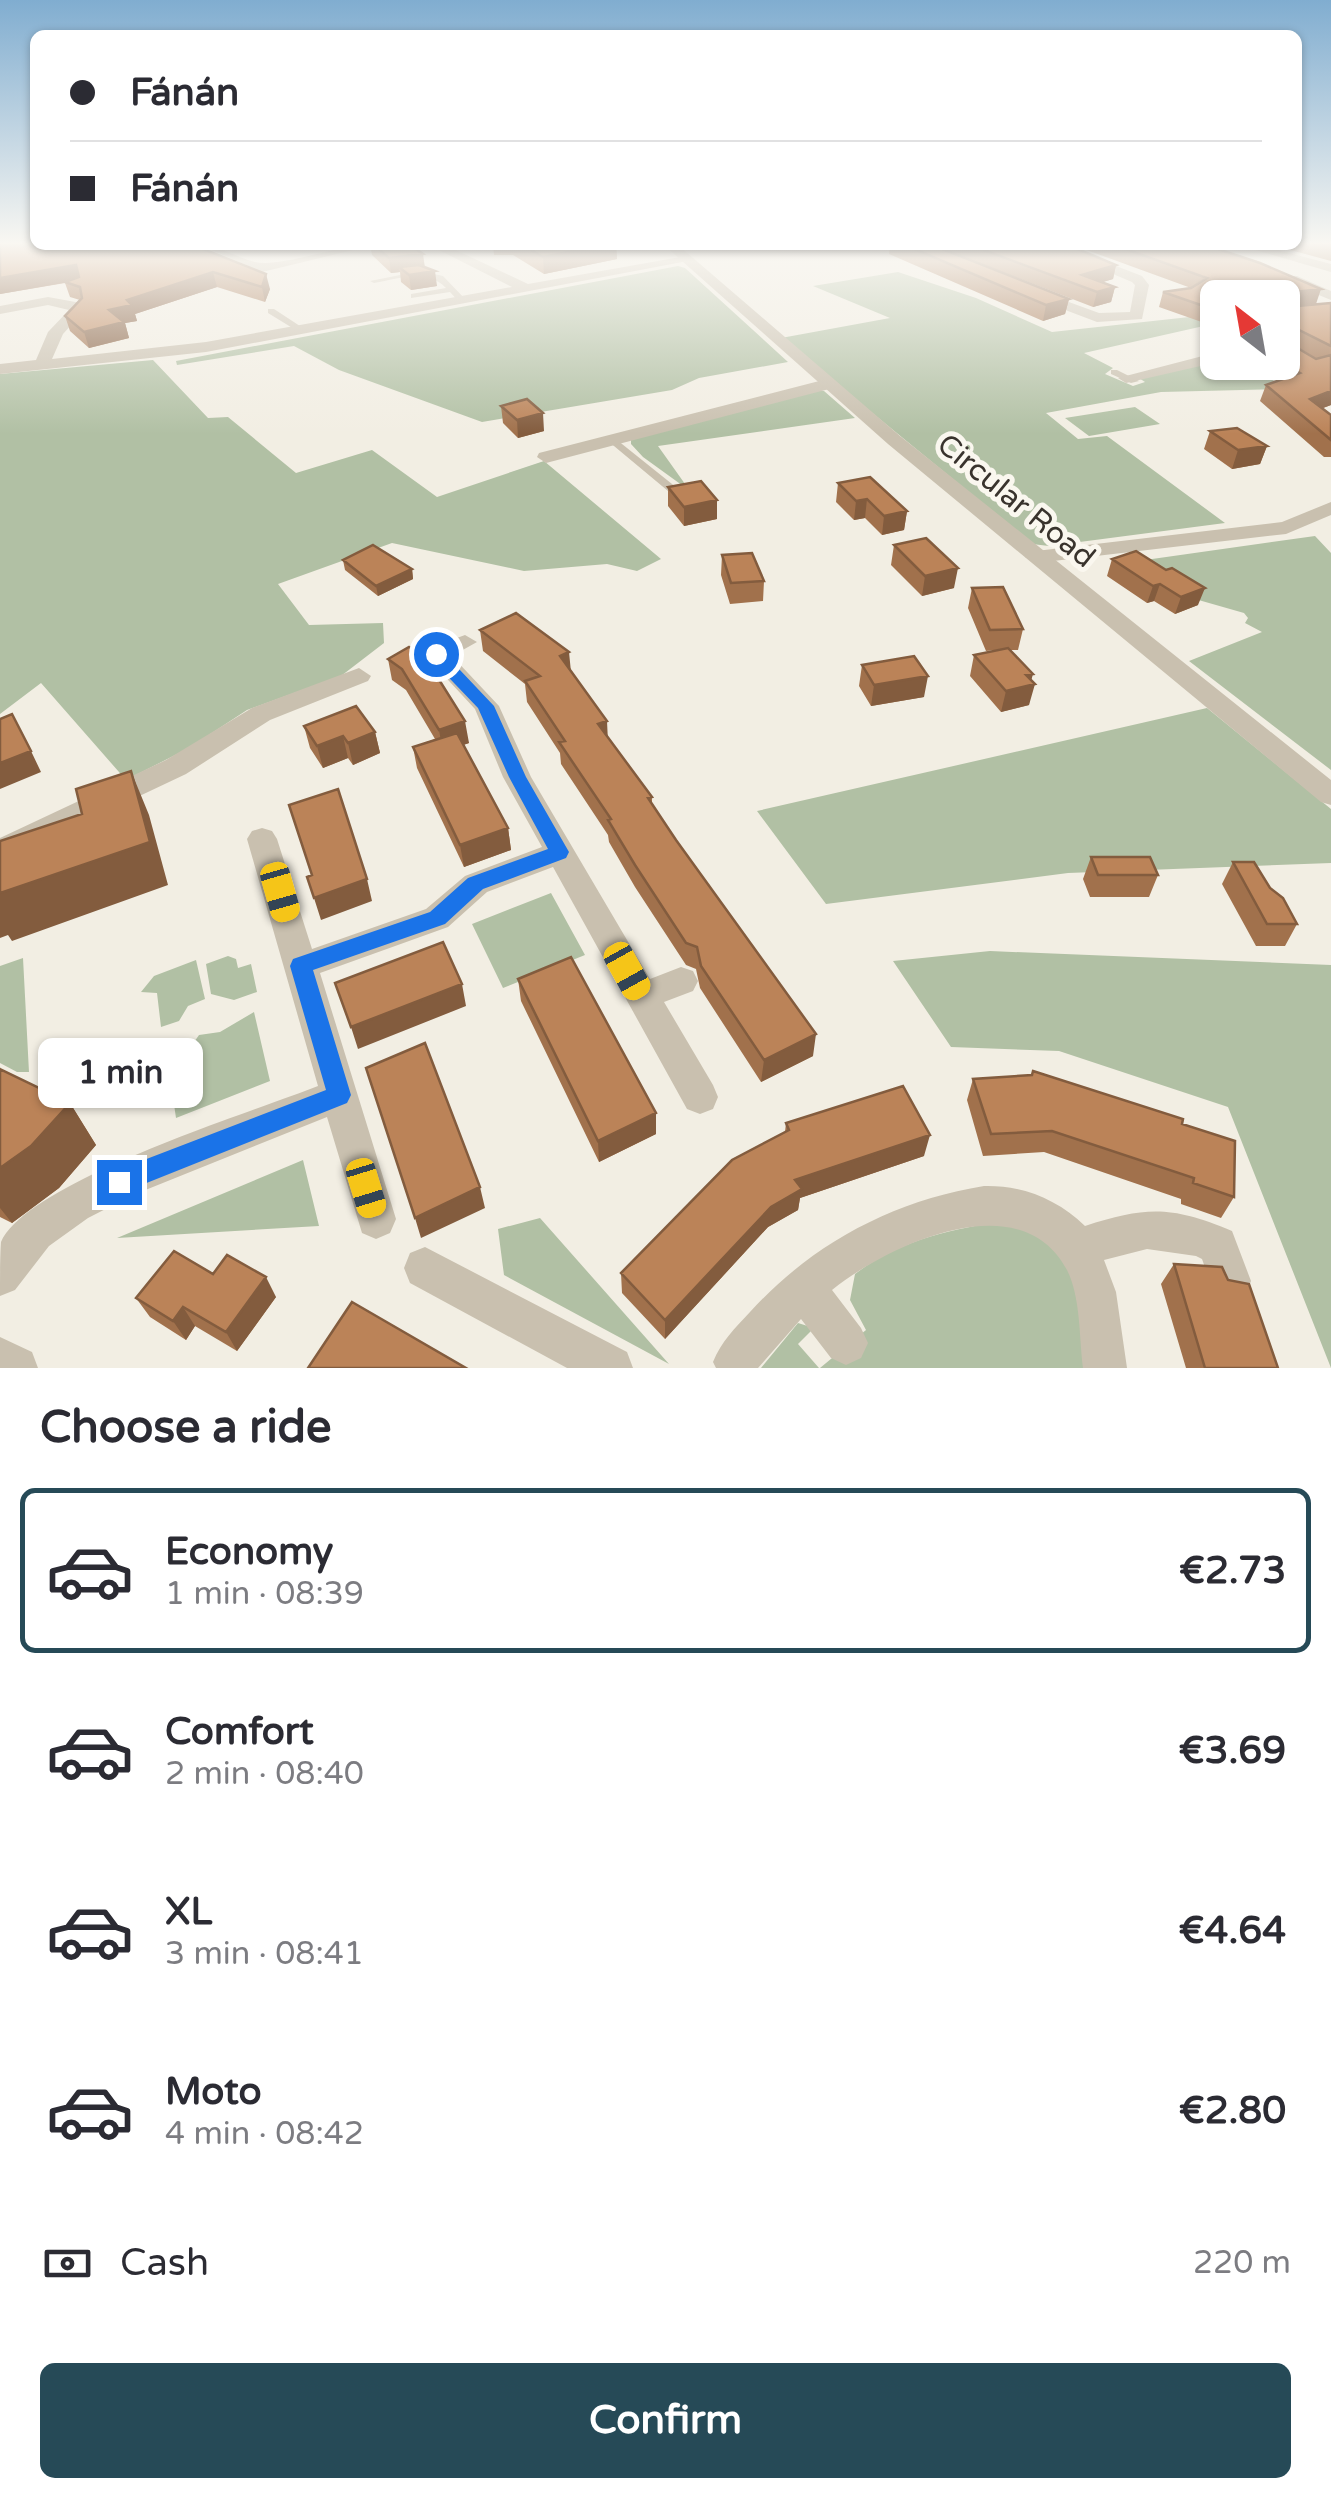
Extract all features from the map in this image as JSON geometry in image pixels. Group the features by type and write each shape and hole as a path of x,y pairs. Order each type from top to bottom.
{"street":[{"path":"42,364 56,332 75,314 75,306"},
{"path":"0,368 302,330 435,306"},
{"name":"Circular Road","path":"739,306 827,384 1331,795"},
{"path":"1065,306 1097,318 1120,319 1136,316 1141,306"},
{"path":"1124,377 1200,362"},
{"path":"546,457 827,384"},
{"path":"1036,556 1286,528 1331,508"},
{"path":"465,642 436,654 486,706 518,777 559,852 700,1097"},
{"path":"0,851 176,767 261,714 359,676"},
{"path":"262,839 376,1219"},
{"path":"301,966 438,918 476,884 559,852"},
{"path":"642,996 681,981"},
{"path":"0,1275 36,1232 74,1204 119,1182 339,1095"},
{"path":"735,1362 804,1288 842,1257 886,1235 962,1210 1003,1205 1045,1218 1077,1249 1092,1278 1105,1368"},
{"path":"1077,1249 1142,1226 1182,1229 1218,1245 1230,1282"},
{"path":"425,1268 611,1368"},
{"path":"804,1288 846,1343"},
{"path":"0,1359 16,1368"}],"lane":[{"path":"271,311 302,330"},
{"path":"612,439 678,494"}],"green space":[{"path":"467,306 726,306 788,362 699,378 672,390 482,422 339,370 294,346 177,365 176,361"},
{"path":"861,306 994,306 1052,332 1200,316 1200,327 1084,353 1113,368 1105,374 1133,386 1145,382 1139,378 1200,365 1200,380 1272,380 1287,389 1161,392 1046,413 1078,439 1107,436 1225,523 1049,546 1032,544 781,338 890,318"},
{"path":"153,360 208,418 228,417 296,473 372,450 437,497 544,461 661,559 637,571 607,564 524,571 392,543 278,584 309,625 383,623 384,643 341,676 247,710 189,748 126,780 41,683 0,714 0,374"},
{"path":"812,389 824,391 855,418 658,446 690,491 631,444 631,440"},
{"path":"1135,407 1160,424 1089,436 1065,418"},
{"path":"1315,536 1331,553 1331,770 1189,661 1262,632 1245,623 1248,618 1244,613 1195,599 1138,561"},
{"path":"1207,708 1331,809 1331,863 1068,873 826,904 757,811"},
{"path":"551,893 585,955 503,988 472,924"},
{"path":"990,951 1331,965 1331,1368 1228,1107 1059,1051 951,1047 893,961"},
{"path":"228,956 236,959 238,968 251,964 257,992 234,1000 211,994 206,964"},
{"path":"23,958 29,1072 17,1072 0,1063 0,966"},
{"path":"196,960 205,999 188,1006 179,1021 161,1027 157,993 141,992 154,976"},
{"path":"254,1012 270,1081 176,1118 170,1077 199,1035 220,1032"},
{"path":"303,1160 319,1226 117,1238"},
{"path":"540,1218 669,1364 504,1275 498,1229"},
{"path":"1009,1220 1039,1230 1071,1269 1090,1368 820,1368 866,1330 850,1300 855,1274 909,1244"},
{"path":"798,1323 814,1328 798,1344 819,1368 761,1368"}],"building":[{"path":"75,306 128,306 109,310 124,322 84,332 65,316"},
{"path":"1300,306 1331,306 1331,346 1300,330"},
{"path":"1300,350 1316,359 1331,355 1331,391 1310,399 1331,415 1331,440 1266,385 1300,380"},
{"path":"527,399 543,413 517,420 501,406"},
{"path":"1237,428 1267,446 1238,450 1210,431"},
{"path":"870,477 907,511 884,516 867,499 856,501 838,483"},
{"path":"701,481 717,500 684,507 668,487"},
{"path":"926,538 958,568 925,576 894,545"},
{"path":"373,545 412,569 376,586 343,560"},
{"path":"1136,551 1205,588 1181,597 1160,584 1153,586 1112,559"},
{"path":"752,553 764,581 731,583 722,555"},
{"path":"1003,587 1023,629 990,630 972,588"},
{"path":"516,613 569,652 560,656 607,721 598,724 816,1034 764,1060 701,966 697,947 686,943 559,742 565,741 525,681 540,676 480,630"},
{"path":"409,647 426,659 465,721 439,730 402,669 388,659"},
{"path":"1008,648 1033,674 1026,675 1035,684 1006,691 974,655"},
{"path":"914,656 928,676 874,685 862,665"},
{"path":"356,706 375,732 348,743 343,736 317,746 304,726"},
{"path":"12,714 31,751 0,763 0,719"},
{"path":"457,733 508,828 460,845 413,747"},
{"path":"131,771 150,842 0,893 0,841 82,814 76,789"},
{"path":"338,789 367,879 314,898 307,877 312,875 289,805"},
{"path":"1091,857 1150,857 1158,875 1098,875"},
{"path":"1233,862 1254,862 1270,888 1283,898 1297,924 1267,924"},
{"path":"443,942 462,984 351,1027 335,983"},
{"path":"571,957 656,1113 598,1141 518,979"},
{"path":"425,1043 480,1187 415,1218 366,1068"},
{"path":"0,1069 70,1103 31,1146 0,1168"},
{"path":"1033,1071 1183,1119 1182,1124 1235,1141 1234,1197 1193,1183 1194,1178 1052,1131 991,1134 973,1079 1032,1075"},
{"path":"903,1086 930,1135 795,1180 802,1189 771,1207 665,1320 621,1273 732,1160 789,1130 786,1123"},
{"path":"174,1251 213,1274 227,1255 266,1277 226,1332 183,1307 173,1321 136,1298"},
{"path":"1174,1264 1222,1267 1228,1280 1249,1284 1278,1368 1205,1368"},
{"path":"352,1302 466,1368 308,1368"}],"route":[{"path":"119,1182 339,1095 301,966 438,918 476,884 559,852 506,753 486,706 436,654"}]}
